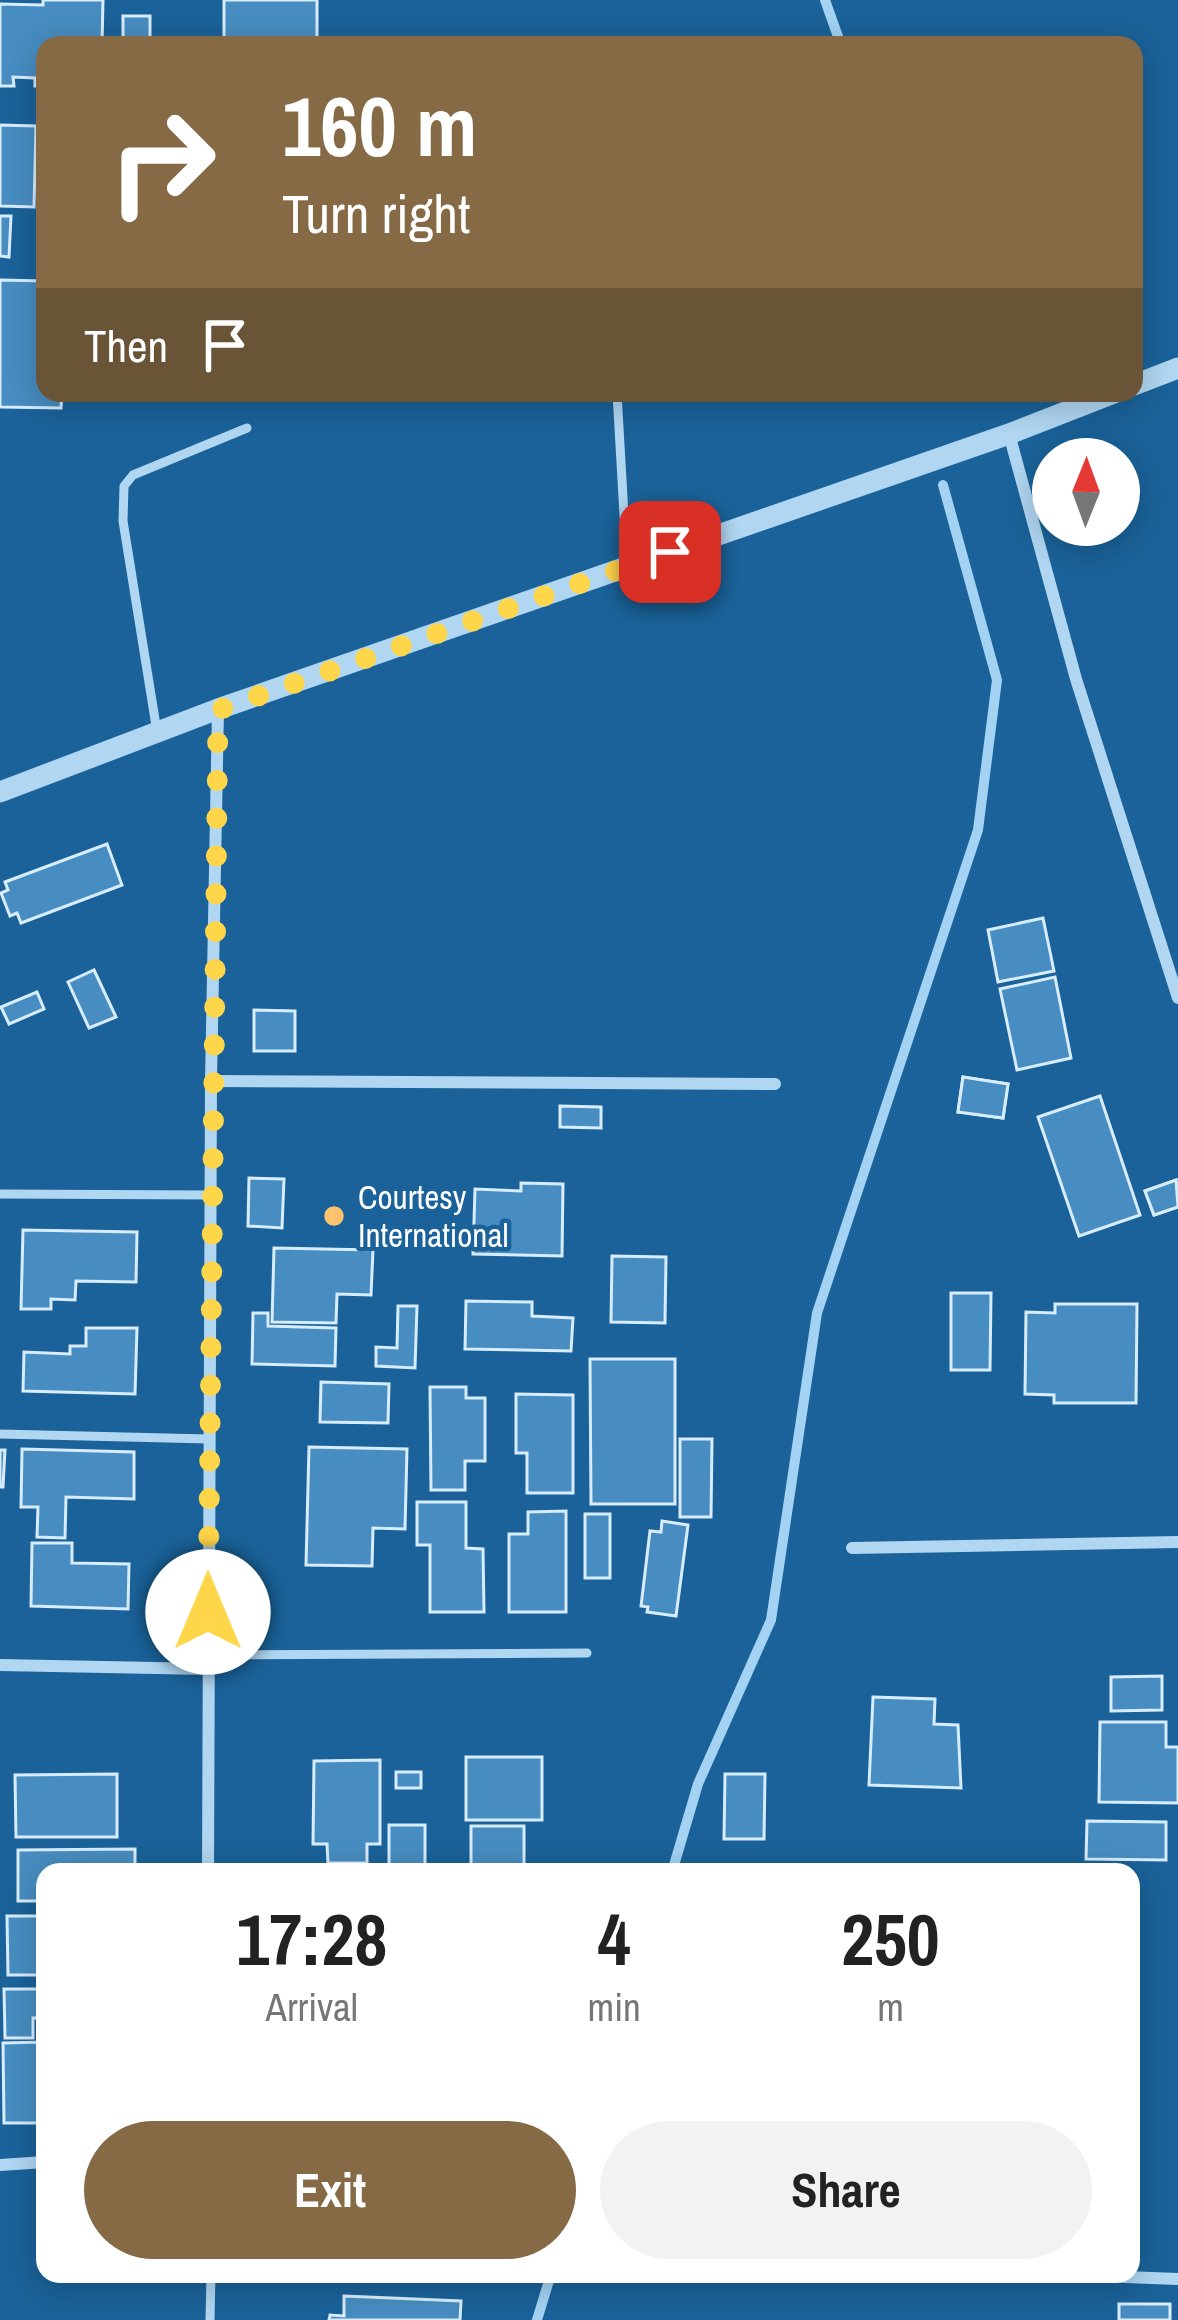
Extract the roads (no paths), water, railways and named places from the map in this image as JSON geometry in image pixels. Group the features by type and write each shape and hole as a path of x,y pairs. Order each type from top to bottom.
{"street":[{"path":"1143,382 1178,368"},
{"path":"0,792 218,710 1091,402"},
{"path":"1009,434 1076,679 1178,998"},
{"path":"208,1863 210,1195 218,710"},
{"path":"211,1081 776,1084"},
{"path":"852,1548 1178,1542"},
{"path":"0,1665 207,1662"},
{"path":"0,2164 36,2162"},
{"path":"1140,2278 1178,2279"}],"lane":[{"path":"617,402 628,567"},
{"path":"158,732 123,521 124,486 133,476 248,428"},
{"path":"0,1194 210,1195"},
{"path":"0,1434 209,1439"},
{"path":"207,1662 587,1653"},
{"path":"210,2320 211,2283"}],"waterway":[{"path":"825,0 838,36"},
{"path":"675,1863 698,1784 771,1620 817,1313 978,830 997,680 943,485"},
{"path":"537,2320 548,2283"}],"place":[{"name":"Courtesy International","path":"334,1216"}]}
